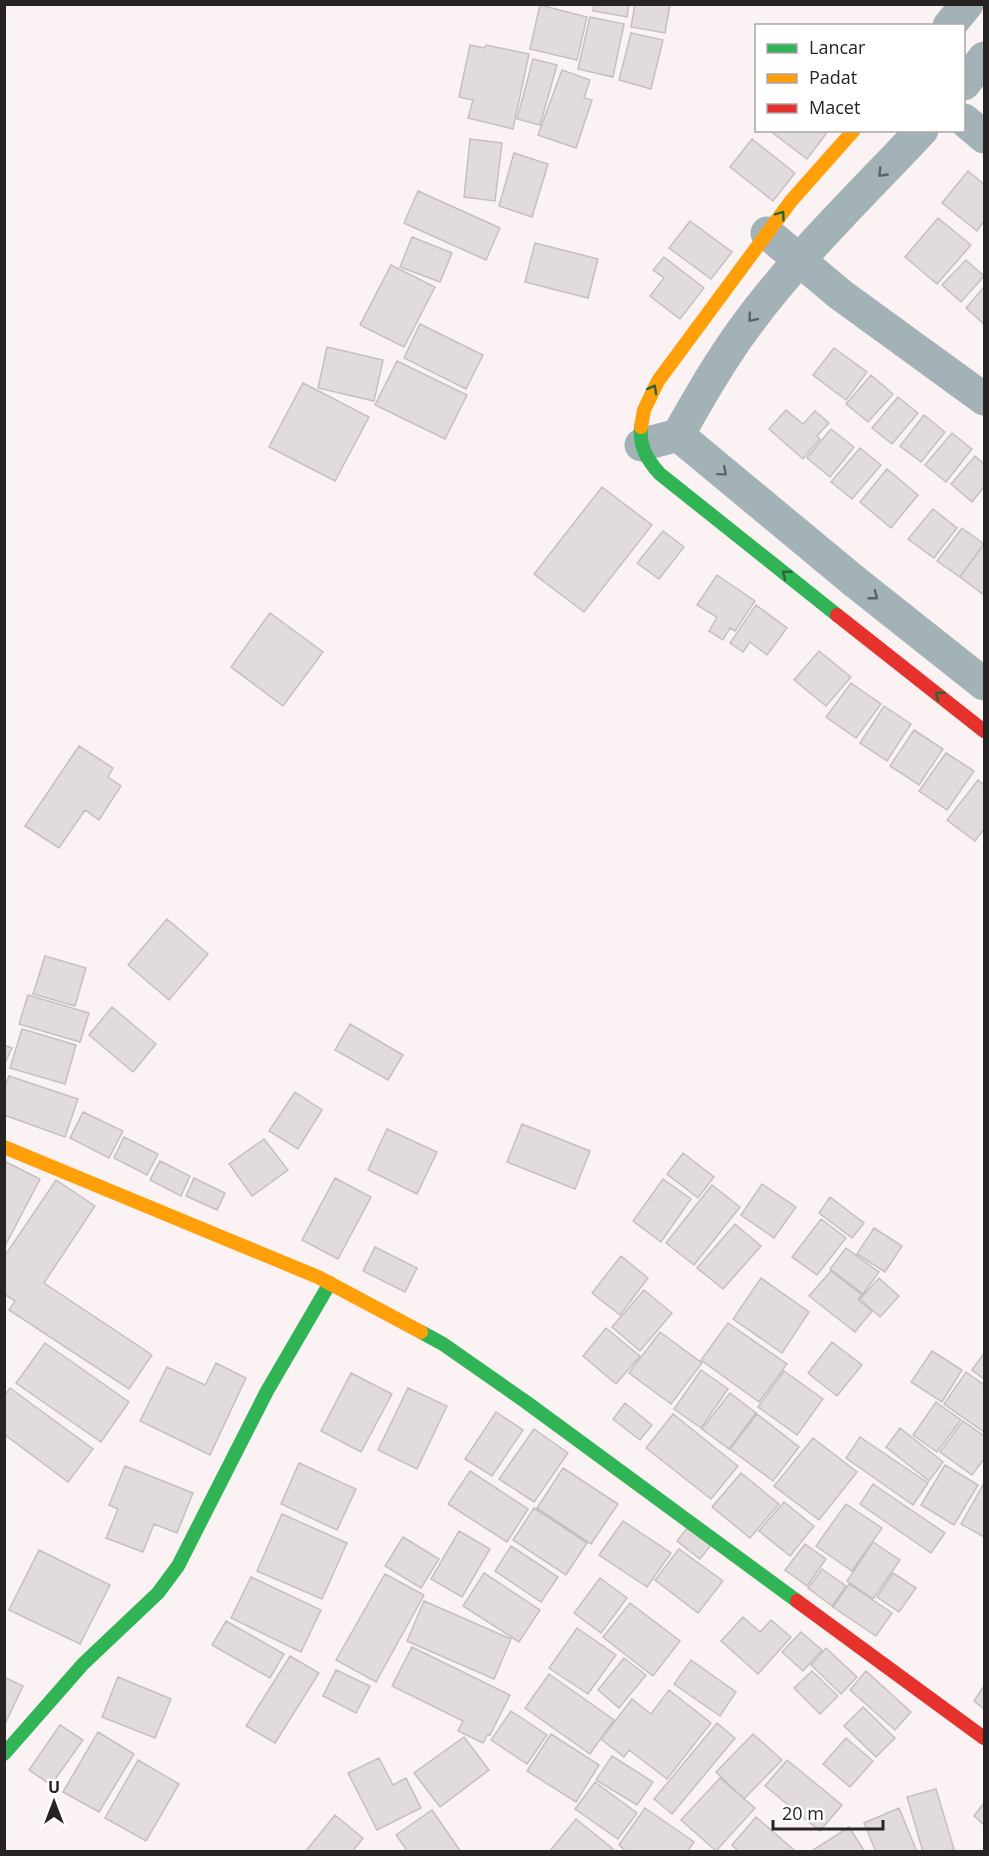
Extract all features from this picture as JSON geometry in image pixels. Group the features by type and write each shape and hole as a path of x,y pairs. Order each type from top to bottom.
{"street":[{"path":"951,24 967,4"},
{"path":"965,82 984,58"},
{"path":"965,122 984,137"},
{"path":"852,132 791,201 658,381 644,406 640,425 641,445 649,461 672,485 984,731"},
{"path":"641,445 678,435 712,375 745,327 799,261 920,132"},
{"path":"767,233 842,295 984,399"},
{"path":"678,435 854,581 984,684"},
{"path":"4,1147 330,1283 442,1344 984,1738"},
{"path":"4,1754 83,1664 158,1593 178,1566 202,1523 267,1391 330,1283"}],"building":[{"path":"594,4 629,4 627,17 593,11"},
{"path":"635,4 670,4 665,33 631,27"},
{"path":"540,5 587,17 577,60 530,49"},
{"path":"590,17 624,24 613,77 578,69"},
{"path":"631,33 663,40 651,89 619,80"},
{"path":"470,45 485,48 486,45 529,54 513,129 468,118 473,100 459,97"},
{"path":"533,59 557,65 540,125 517,119"},
{"path":"562,70 590,80 584,98 592,100 576,148 538,135"},
{"path":"772,132 827,132 807,159"},
{"path":"470,139 502,143 495,201 464,197"},
{"path":"752,139 795,173 773,201 730,167"},
{"path":"514,153 548,164 532,217 499,206"},
{"path":"968,171 984,184 984,221 977,231 942,203"},
{"path":"418,191 500,228 486,260 404,223"},
{"path":"938,218 971,245 937,284 905,257"},
{"path":"690,221 732,252 711,279 669,248"},
{"path":"412,237 452,253 440,282 400,267"},
{"path":"535,243 598,259 588,298 525,282"},
{"path":"664,257 704,288 680,319 650,296 664,278 653,270"},
{"path":"966,260 984,276 961,302 942,285"},
{"path":"391,265 435,287 404,347 360,325"},
{"path":"984,287 984,324 966,308"},
{"path":"420,324 483,355 466,389 404,358"},
{"path":"327,347 383,360 374,401 318,388"},
{"path":"834,348 867,372 846,400 813,375"},
{"path":"397,361 467,395 445,439 375,405"},
{"path":"871,375 893,394 868,422 846,404"},
{"path":"303,383 369,417 335,481 269,447"},
{"path":"898,397 918,413 892,444 872,428"},
{"path":"786,410 803,424 815,411 829,423 817,436 820,439 803,459 769,429"},
{"path":"924,415 945,432 921,462 900,446"},
{"path":"831,429 854,447 830,477 807,458"},
{"path":"952,433 972,449 946,482 925,465"},
{"path":"860,448 881,465 852,499 831,482"},
{"path":"975,456 984,464 984,487 972,502 951,484"},
{"path":"887,469 918,495 891,528 860,502"},
{"path":"602,487 652,525 584,612 534,574"},
{"path":"933,509 957,528 934,558 908,539"},
{"path":"962,528 984,544 960,577 937,561"},
{"path":"663,531 684,547 659,579 637,563"},
{"path":"984,544 984,595 960,577"},
{"path":"717,575 755,601 735,631 730,628 723,640 709,631 717,617 697,605"},
{"path":"756,605 787,628 767,655 750,642 743,652 730,643"},
{"path":"270,613 323,652 283,706 231,667"},
{"path":"819,651 851,677 826,706 794,680"},
{"path":"851,683 881,704 856,738 826,717"},
{"path":"884,706 911,724 887,761 860,743"},
{"path":"914,730 943,749 919,785 890,766"},
{"path":"79,746 113,768 108,777 121,786 99,820 85,810 59,848 25,826"},
{"path":"946,753 974,771 947,810 919,791"},
{"path":"978,780 984,785 984,829 975,841 947,820"},
{"path":"167,919 208,954 169,1000 128,965"},
{"path":"45,956 86,968 75,1006 33,994"},
{"path":"28,995 89,1013 80,1042 19,1024"},
{"path":"112,1007 156,1044 133,1072 89,1035"},
{"path":"350,1024 403,1055 388,1080 335,1050"},
{"path":"22,1029 76,1045 65,1084 10,1068"},
{"path":"4,1045 12,1048 4,1065"},
{"path":"9,1076 78,1099 65,1137 4,1115 4,1089"},
{"path":"295,1092 322,1110 298,1149 269,1131"},
{"path":"83,1112 123,1131 109,1158 70,1138"},
{"path":"522,1124 590,1151 575,1189 507,1162"},
{"path":"387,1129 437,1152 417,1194 368,1170"},
{"path":"124,1137 158,1154 147,1175 114,1158"},
{"path":"264,1139 288,1170 252,1196 229,1164"},
{"path":"683,1153 714,1177 698,1198 667,1174"},
{"path":"4,1161 40,1179 4,1248"},
{"path":"160,1161 190,1176 181,1196 150,1180"},
{"path":"194,1178 225,1193 217,1210 186,1196"},
{"path":"335,1178 371,1197 338,1259 302,1240"},
{"path":"663,1179 691,1199 661,1242 633,1221"},
{"path":"56,1180 95,1206 44,1283 152,1355 129,1389 9,1310 15,1301 4,1294 4,1257"},
{"path":"762,1184 796,1207 774,1238 741,1215"},
{"path":"712,1185 740,1207 694,1265 666,1243"},
{"path":"830,1197 864,1223 852,1238 819,1213"},
{"path":"821,1219 846,1238 817,1275 792,1257"},
{"path":"735,1224 761,1246 723,1289 697,1268"},
{"path":"874,1228 902,1246 885,1272 857,1254"},
{"path":"375,1247 417,1268 405,1292 363,1271"},
{"path":"846,1248 879,1272 863,1294 830,1269"},
{"path":"621,1256 648,1278 620,1315 592,1293"},
{"path":"831,1271 862,1295 858,1300 872,1311 855,1332 809,1296"},
{"path":"761,1278 809,1312 782,1353 733,1319"},
{"path":"879,1278 899,1296 880,1317 860,1299"},
{"path":"644,1290 672,1313 640,1351 612,1327"},
{"path":"728,1323 787,1364 759,1402 701,1360"},
{"path":"606,1328 640,1356 616,1384 583,1356"},
{"path":"660,1332 702,1363 671,1404 629,1373"},
{"path":"832,1342 862,1365 837,1396 808,1373"},
{"path":"45,1343 129,1402 101,1442 16,1383"},
{"path":"932,1351 962,1370 942,1402 911,1382"},
{"path":"984,1353 984,1379 972,1370"},
{"path":"216,1363 246,1378 210,1455 140,1421 167,1367 205,1385"},
{"path":"701,1370 728,1389 701,1428 674,1409"},
{"path":"784,1371 823,1399 797,1435 758,1407"},
{"path":"966,1372 984,1385 984,1432 944,1404"},
{"path":"351,1373 392,1394 361,1452 321,1431"},
{"path":"10,1388 93,1449 68,1482 4,1434 4,1396"},
{"path":"408,1388 447,1406 417,1469 378,1450"},
{"path":"730,1393 756,1413 729,1449 702,1429"},
{"path":"936,1402 961,1420 937,1452 913,1435"},
{"path":"625,1403 652,1425 640,1440 613,1419"},
{"path":"496,1412 523,1430 492,1476 465,1459"},
{"path":"673,1414 738,1466 711,1499 646,1448"},
{"path":"757,1414 799,1447 773,1481 730,1449"},
{"path":"963,1421 984,1436 984,1459 972,1475 940,1452"},
{"path":"900,1428 943,1462 929,1481 886,1447"},
{"path":"534,1429 568,1453 534,1502 499,1479"},
{"path":"860,1437 928,1483 913,1505 846,1458"},
{"path":"813,1438 857,1472 819,1520 774,1486"},
{"path":"299,1463 356,1489 337,1530 281,1504"},
{"path":"945,1465 978,1485 954,1525 921,1505"},
{"path":"125,1466 193,1493 177,1533 154,1524 143,1552 106,1538 118,1509 109,1505"},
{"path":"563,1468 618,1504 591,1544 537,1508"},
{"path":"470,1471 528,1509 507,1542 448,1504"},
{"path":"741,1473 779,1504 750,1538 712,1507"},
{"path":"984,1483 984,1537 961,1524"},
{"path":"873,1484 945,1533 931,1553 860,1504"},
{"path":"784,1502 814,1526 790,1556 759,1531"},
{"path":"846,1504 882,1528 852,1571 816,1546"},
{"path":"534,1508 587,1543 566,1575 513,1540"},
{"path":"282,1514 347,1543 322,1599 257,1571"},
{"path":"623,1521 671,1553 647,1587 599,1555"},
{"path":"688,1527 711,1545 700,1559 677,1541"},
{"path":"459,1531 490,1549 462,1597 431,1579"},
{"path":"403,1537 439,1559 421,1588 385,1566"},
{"path":"873,1542 900,1560 873,1599 847,1581"},
{"path":"805,1544 826,1559 807,1586 785,1570"},
{"path":"511,1546 558,1577 541,1602 495,1571"},
{"path":"679,1549 723,1581 698,1613 655,1580"},
{"path":"39,1550 110,1585 80,1644 9,1610"},
{"path":"822,1569 846,1586 832,1606 808,1588"},
{"path":"484,1573 540,1610 519,1642 463,1606"},
{"path":"893,1573 916,1588 899,1612 877,1597"},
{"path":"385,1574 424,1595 376,1682 336,1660"},
{"path":"251,1577 321,1610 301,1652 231,1618"},
{"path":"600,1578 627,1598 601,1633 574,1613"},
{"path":"849,1584 892,1613 876,1636 833,1607"},
{"path":"424,1601 511,1639 494,1679 407,1641"},
{"path":"630,1603 680,1641 653,1676 603,1637"},
{"path":"743,1617 760,1632 771,1620 791,1637 758,1674 721,1641"},
{"path":"226,1621 284,1654 270,1678 212,1645"},
{"path":"577,1628 616,1655 588,1694 549,1668"},
{"path":"801,1632 822,1650 803,1671 782,1652"},
{"path":"412,1647 510,1695 490,1735 488,1734 483,1743 458,1731 463,1721 392,1686"},
{"path":"826,1648 857,1677 841,1694 811,1665"},
{"path":"290,1656 319,1673 275,1743 246,1726"},
{"path":"624,1658 646,1675 619,1708 598,1690"},
{"path":"691,1660 736,1692 720,1716 674,1684"},
{"path":"336,1670 370,1686 356,1713 323,1696"},
{"path":"812,1671 838,1696 820,1714 794,1688"},
{"path":"866,1671 911,1712 895,1730 850,1690"},
{"path":"549,1674 614,1720 590,1754 525,1708"},
{"path":"4,1677 23,1686 4,1726"},
{"path":"118,1677 171,1699 155,1738 102,1717"},
{"path":"984,1686 984,1709 974,1701"},
{"path":"669,1690 711,1723 667,1779 629,1750 624,1757 601,1739 632,1699 651,1714"},
{"path":"863,1707 895,1738 876,1757 844,1726"},
{"path":"511,1711 547,1735 527,1764 491,1740"},
{"path":"717,1723 735,1738 672,1814 654,1799"},
{"path":"60,1725 83,1740 51,1785 29,1770"},
{"path":"98,1732 134,1754 99,1812 63,1792"},
{"path":"551,1734 599,1765 576,1802 527,1771"},
{"path":"753,1734 782,1760 744,1799 716,1772"},
{"path":"464,1737 489,1770 440,1807 414,1773"},
{"path":"846,1738 873,1761 850,1787 823,1764"},
{"path":"612,1756 653,1782 637,1805 596,1780"},
{"path":"379,1758 393,1785 406,1778 421,1808 377,1830 348,1773"},
{"path":"138,1760 179,1784 146,1841 105,1818"},
{"path":"787,1760 842,1805 820,1831 765,1786"},
{"path":"720,1778 755,1808 716,1851 681,1820"},
{"path":"595,1782 637,1813 618,1839 575,1809"},
{"path":"936,1789 954,1849 947,1852 923,1852 907,1797"},
{"path":"984,1803 984,1825 974,1816"},
{"path":"645,1808 694,1842 687,1852 627,1852 619,1845"},
{"path":"899,1808 917,1852 876,1852 864,1823"},
{"path":"432,1810 461,1852 408,1852 396,1835"},
{"path":"335,1815 363,1838 352,1852 305,1852"},
{"path":"756,1817 794,1850 793,1852 739,1852 732,1845"},
{"path":"576,1819 613,1849 611,1852 549,1852"},
{"path":"849,1827 865,1852 810,1852"}],"traffic: fast":[{"path":"641,427 641,440 645,452 660,474 837,615"},
{"path":"4,1754 83,1664 158,1593 178,1566 267,1391 330,1283"},
{"path":"421,1332 443,1344 526,1402 797,1601"}],"traffic: slow":[{"path":"641,427 644,410 658,381 791,201 852,132"},
{"path":"4,1147 318,1277 421,1332"}],"traffic: jam":[{"path":"837,615 984,731"},
{"path":"797,1601 984,1738"}]}
